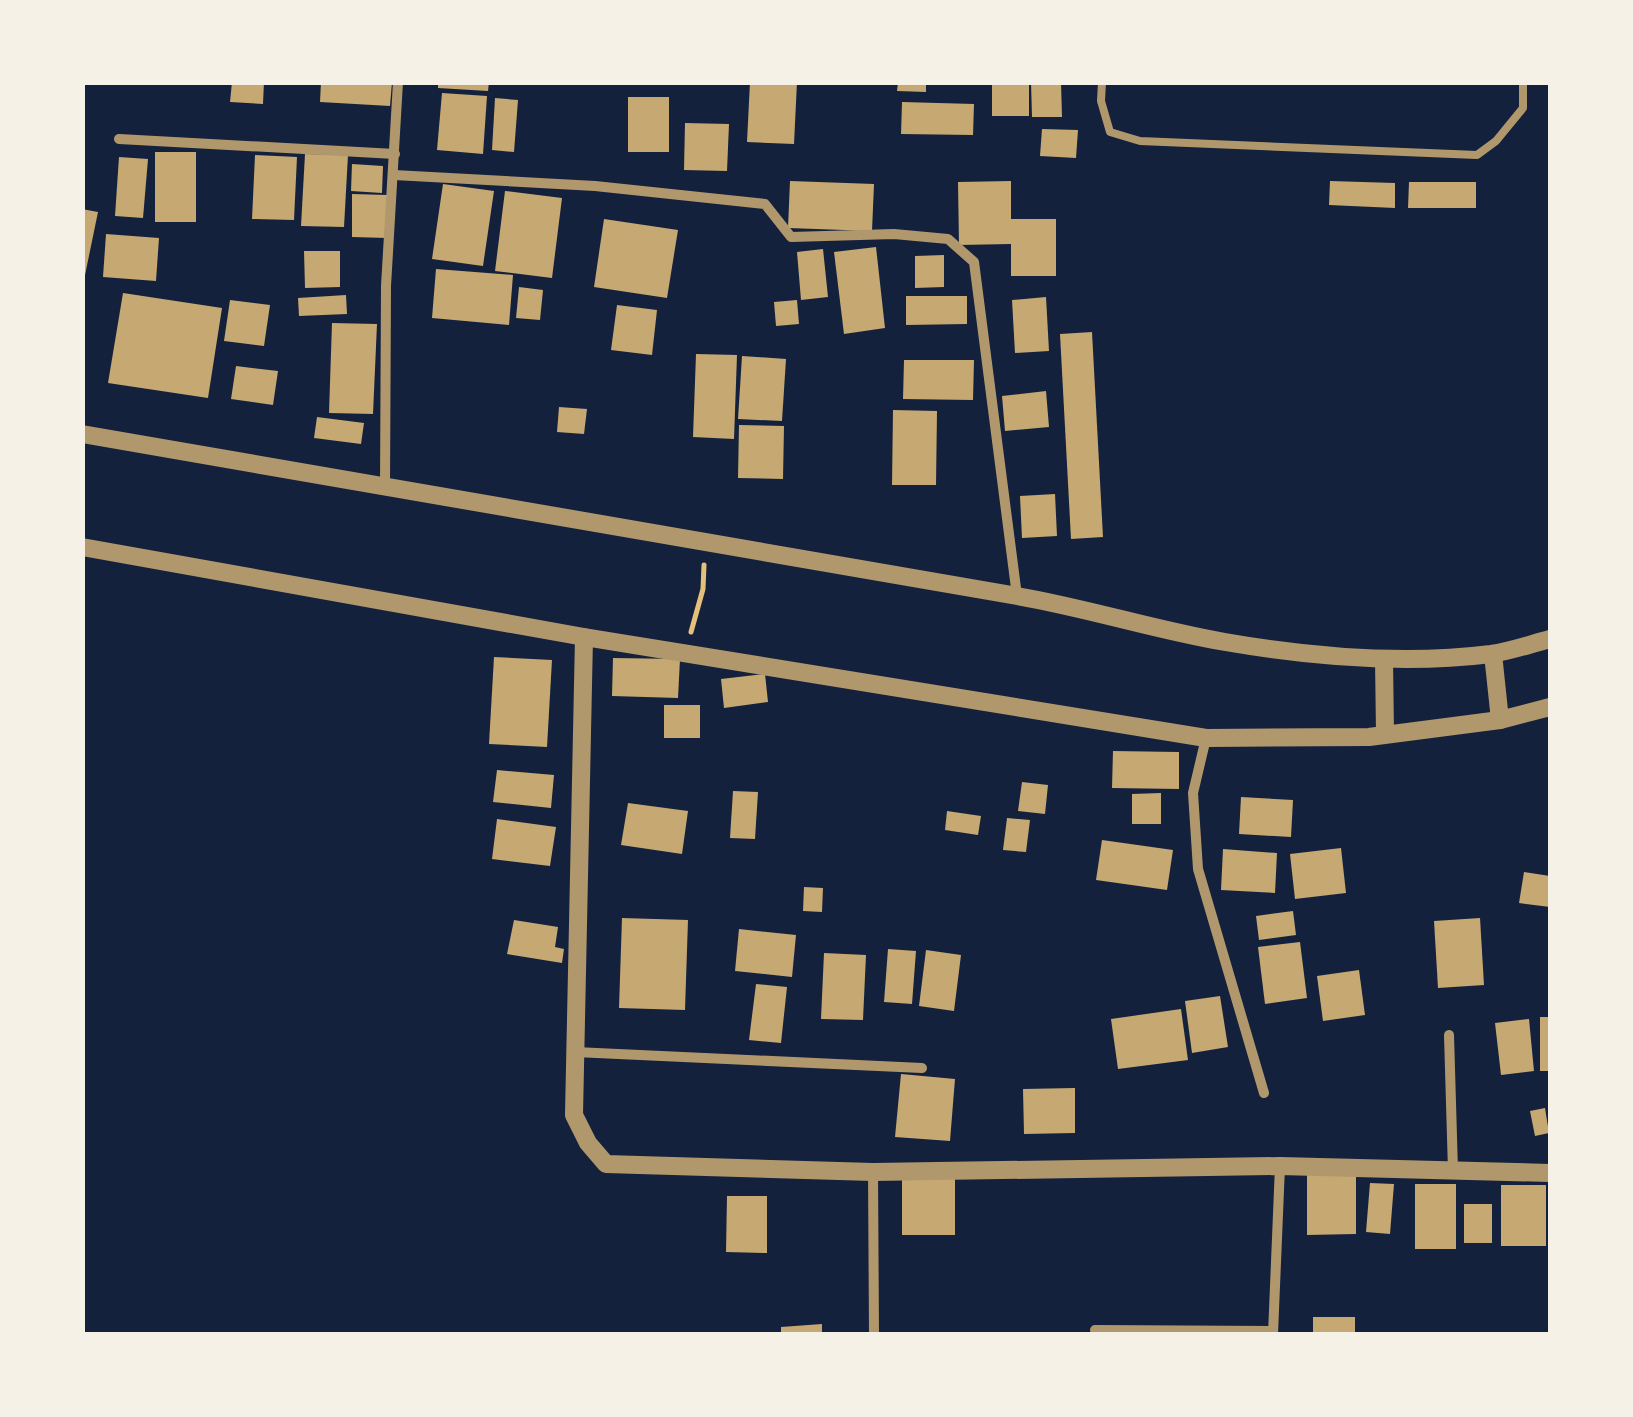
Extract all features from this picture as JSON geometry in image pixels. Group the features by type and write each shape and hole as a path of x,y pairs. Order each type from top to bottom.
{"street":[{"path":"385,487 386,286 398,82"},
{"path":"119,139 395,154"},
{"path":"394,175 594,186 765,204 791,238 894,234 948,240 974,262 1017,596"},
{"path":"82,434 1084,608 1222,642 1384,659 1493,654 1550,639"},
{"path":"82,547 584,637 1206,738 1369,737 1500,720 1550,706"},
{"path":"584,637 574,1114 588,1143 606,1164 873,1172 1280,1166 1550,1173"},
{"path":"1493,654 1500,720"},
{"path":"1384,659 1385,734"},
{"path":"1206,738 1194,793 1198,869 1264,1092"},
{"path":"1448,1035 1453,1170"},
{"path":"576,1052 922,1068"},
{"path":"1096,1330 1273,1333 1280,1166"},
{"path":"873,1172 874,1334"}],"lane":[{"path":"1102,82 1101,101 1110,132 1140,141 1477,155 1496,141 1523,108 1523,82"}],"path":[{"path":"678,652 688,642 703,589 703,555 696,539"}],"building":[{"path":"232,82 264,82 263,104 230,102"},
{"path":"321,82 392,82 390,106 320,102"},
{"path":"438,82 489,82 488,91 438,88"},
{"path":"750,82 797,82 794,144 747,142"},
{"path":"898,82 926,82 926,92 897,91"},
{"path":"992,82 1029,82 1029,116 992,116"},
{"path":"1031,82 1061,82 1062,117 1032,117"},
{"path":"442,93 487,96 483,154 437,150"},
{"path":"628,97 669,97 669,152 628,152"},
{"path":"495,98 518,100 514,152 492,150"},
{"path":"902,102 974,104 973,135 901,134"},
{"path":"685,123 729,124 727,171 684,170"},
{"path":"1042,129 1078,130 1076,158 1040,156"},
{"path":"155,152 196,152 196,222 155,222"},
{"path":"305,154 348,155 344,227 301,226"},
{"path":"255,155 297,157 294,220 252,219"},
{"path":"119,157 148,159 143,218 115,216"},
{"path":"352,164 383,166 382,193 351,191"},
{"path":"790,181 874,184 872,231 788,228"},
{"path":"1011,181 1011,219 1056,219 1056,276 1011,276 1011,244 959,245 958,182"},
{"path":"1330,181 1395,183 1395,208 1329,205"},
{"path":"1409,182 1476,182 1476,208 1408,208"},
{"path":"443,184 494,191 483,266 432,259"},
{"path":"505,191 562,198 552,278 495,271"},
{"path":"352,194 388,195 387,238 352,237"},
{"path":"82,209 98,212 84,280 82,280"},
{"path":"604,219 678,230 667,298 594,287"},
{"path":"106,234 159,238 156,281 103,277"},
{"path":"876,247 885,328 844,334 834,252"},
{"path":"823,249 828,297 801,300 797,252"},
{"path":"304,251 340,251 340,287 305,288"},
{"path":"944,255 944,287 915,288 915,256"},
{"path":"436,269 513,275 509,325 432,318"},
{"path":"519,287 543,290 540,320 516,318"},
{"path":"123,293 222,308 208,398 108,383"},
{"path":"346,295 347,314 299,316 298,298"},
{"path":"906,296 967,296 967,324 906,325"},
{"path":"1046,297 1049,351 1015,353 1012,300"},
{"path":"230,300 270,305 264,346 224,341"},
{"path":"797,300 799,324 776,326 774,302"},
{"path":"617,305 657,310 652,355 611,350"},
{"path":"332,323 377,324 373,414 329,413"},
{"path":"1092,332 1103,537 1071,539 1060,334"},
{"path":"696,354 737,355 734,439 693,437"},
{"path":"742,356 786,359 782,421 738,419"},
{"path":"904,360 974,360 973,400 903,399"},
{"path":"236,366 278,371 273,405 231,399"},
{"path":"1046,391 1049,427 1005,431 1002,396"},
{"path":"559,407 587,409 584,434 557,432"},
{"path":"893,410 937,411 936,485 892,485"},
{"path":"317,417 364,423 361,444 314,438"},
{"path":"739,425 784,426 783,479 738,478"},
{"path":"1055,494 1057,536 1022,538 1020,496"},
{"path":"494,657 552,660 547,747 489,744"},
{"path":"613,658 680,659 678,698 612,696"},
{"path":"765,674 768,702 724,708 721,679"},
{"path":"664,705 700,705 700,738 664,738"},
{"path":"1113,751 1179,752 1179,789 1112,788"},
{"path":"497,770 554,775 551,808 493,802"},
{"path":"1022,782 1048,785 1045,814 1018,811"},
{"path":"733,791 758,792 755,839 730,838"},
{"path":"1161,793 1161,824 1132,824 1132,794"},
{"path":"1241,797 1293,800 1291,837 1239,834"},
{"path":"628,803 688,811 682,854 621,845"},
{"path":"947,811 981,816 978,835 945,830"},
{"path":"1007,818 1030,820 1026,852 1003,850"},
{"path":"497,819 556,827 550,866 492,859"},
{"path":"1102,840 1173,850 1167,890 1096,880"},
{"path":"1341,848 1346,893 1295,899 1290,854"},
{"path":"1223,849 1277,853 1275,893 1221,890"},
{"path":"1524,872 1550,876 1550,907 1519,903"},
{"path":"804,887 823,888 822,912 803,911"},
{"path":"1293,911 1296,935 1259,940 1256,916"},
{"path":"622,918 688,920 685,1010 619,1008"},
{"path":"1480,918 1484,985 1438,988 1434,921"},
{"path":"514,920 558,927 555,947 564,949 562,963 507,954"},
{"path":"739,929 796,935 792,977 735,971"},
{"path":"1300,942 1307,998 1265,1004 1258,947"},
{"path":"888,949 916,951 912,1004 884,1002"},
{"path":"926,950 961,955 954,1011 919,1006"},
{"path":"824,953 866,955 863,1020 821,1019"},
{"path":"1359,970 1365,1015 1323,1021 1317,976"},
{"path":"756,984 787,987 781,1043 749,1040"},
{"path":"1220,996 1228,1047 1192,1053 1185,1001"},
{"path":"1181,1009 1188,1060 1118,1069 1111,1019"},
{"path":"1540,1017 1550,1017 1550,1071 1540,1071"},
{"path":"1529,1019 1534,1071 1501,1075 1495,1023"},
{"path":"901,1074 955,1079 950,1141 895,1137"},
{"path":"1075,1088 1075,1133 1024,1134 1023,1089"},
{"path":"1545,1108 1549,1133 1535,1136 1530,1111"},
{"path":"1307,1173 1356,1173 1356,1234 1307,1235"},
{"path":"902,1177 955,1177 955,1235 902,1235"},
{"path":"1370,1183 1394,1184 1390,1234 1366,1232"},
{"path":"1415,1184 1456,1184 1456,1249 1415,1249"},
{"path":"1501,1185 1546,1185 1546,1246 1501,1246"},
{"path":"727,1196 767,1196 767,1253 726,1252"},
{"path":"1464,1204 1492,1204 1492,1243 1464,1243"},
{"path":"1313,1317 1355,1317 1355,1334 1313,1334"},
{"path":"822,1324 822,1334 781,1334 781,1327"}]}
